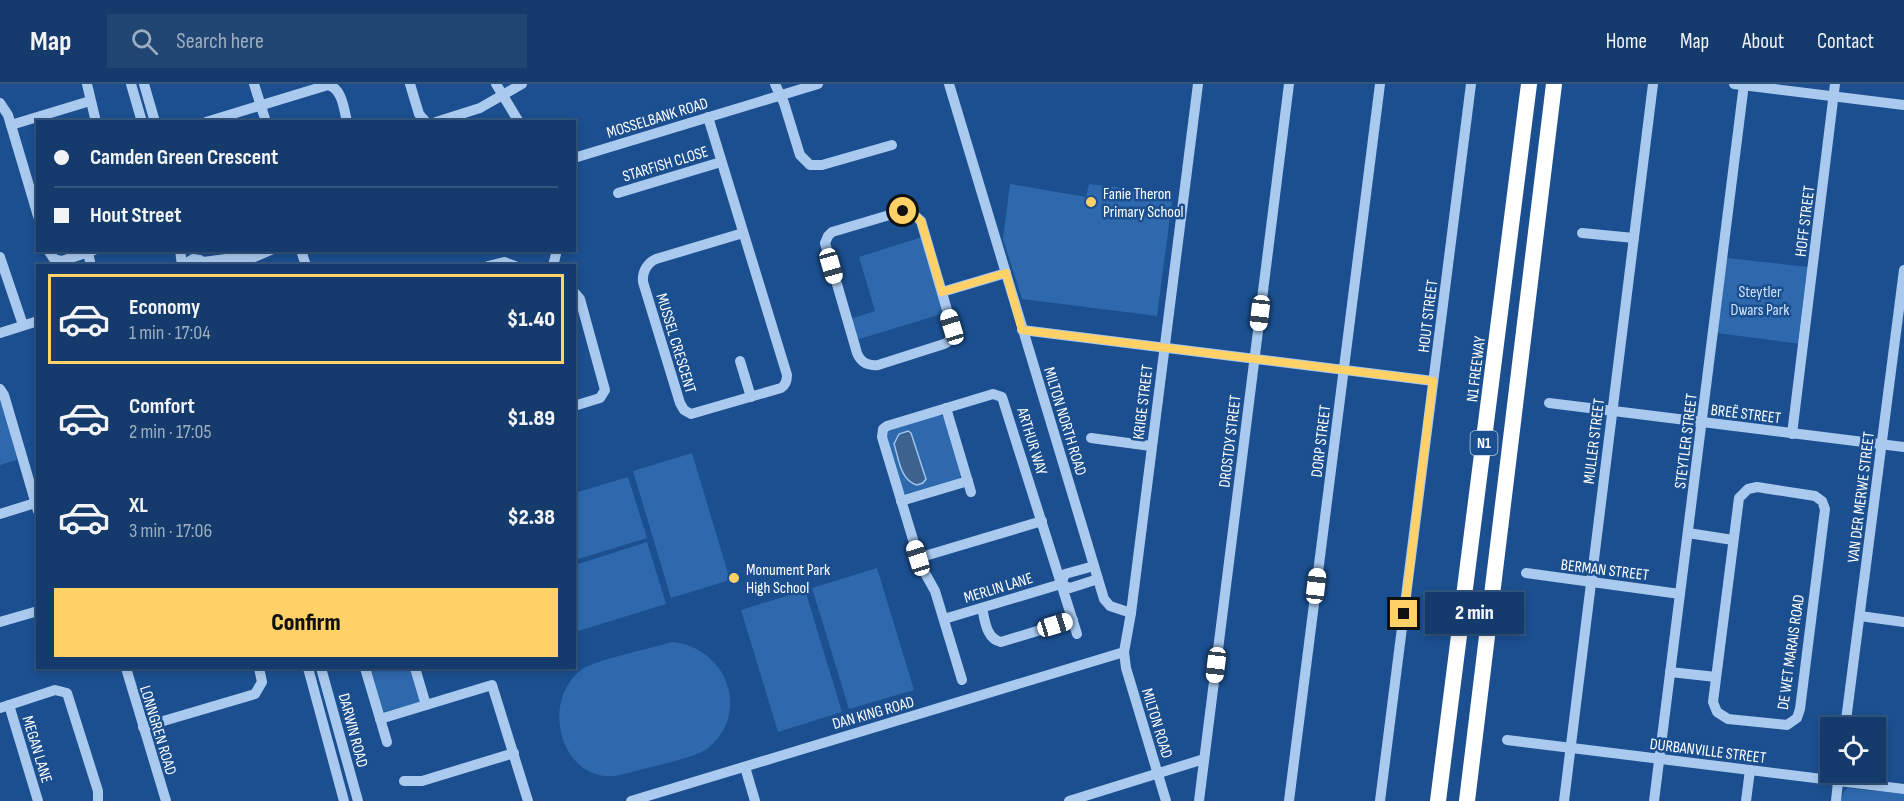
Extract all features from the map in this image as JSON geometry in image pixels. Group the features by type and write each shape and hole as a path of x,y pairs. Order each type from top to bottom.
{"highway":[{"name":"N1 FREEWAY","path":"1438,801 1444,737 1529,84"},
{"name":"N1","path":"1467,801 1554,84"},
{"path":"1475,801 1477,720"},
{"path":"1431,801 1438,756 1444,737"}],"street":[{"path":"87,84 95,120"},
{"path":"131,84 141,120"},
{"path":"144,84 154,120"},
{"path":"254,84 265,120"},
{"path":"410,84 420,117 424,120"},
{"path":"496,84 518,120"},
{"path":"442,120 480,108 522,84"},
{"path":"775,84 800,155 810,165 822,165 892,145"},
{"name":"MOSSELBANK ROAD","path":"576,157 818,84"},
{"name":"MILTON NORTH ROAD","path":"949,84 1104,599 1108,604 1131,613"},
{"name":"KRIGE STREET","path":"1124,652 1131,613 1198,84"},
{"name":"DROSTDY STREET","path":"1199,801 1289,84"},
{"name":"DORP STREET","path":"1289,801 1380,84"},
{"name":"HOUT STREET","path":"1380,801 1471,84"},
{"name":"MULLER STREET","path":"1563,801 1653,84"},
{"path":"1741,84 1834,90 1904,105"},
{"name":"STEYTLER STREET","path":"1654,801 1702,422 1741,84"},
{"path":"212,120 331,85 339,92 346,120"},
{"name":"HOFF STREET","path":"1792,434 1834,90"},
{"path":"11,125 90,101"},
{"path":"0,103 8,115 36,209"},
{"name":"MUSSEL CRESCENT","path":"708,117 721,162 743,233 787,379 783,386 695,414 684,410 680,403 643,278 646,267 656,259 743,233"},
{"name":"STARFISH CLOSE","path":"618,193 721,162"},
{"path":"903,211 912,213 921,221 942,292 952,327 953,334 949,340 944,344 878,365 866,364 857,354 825,248 826,240 832,232 903,211"},
{"path":"1582,233 1634,238"},
{"path":"49,252 52,257 62,261 91,252"},
{"path":"236,264 265,252"},
{"path":"183,264 189,260 219,261 256,255"},
{"path":"0,257 23,325"},
{"name":"VAN DER MERWE STREET","path":"1846,717 1904,270"},
{"path":"942,292 1006,273"},
{"path":"576,294 580,299 605,390 600,398 576,405"},
{"path":"0,333 36,322"},
{"path":"1022,330 1433,381"},
{"path":"740,361 751,397"},
{"path":"0,389 4,395 36,507 0,514"},
{"name":"ARTHUR WAY","path":"901,501 882,432 887,426 993,394 1002,397 1077,634"},
{"name":"BREË STREET","path":"1549,403 1904,447"},
{"path":"946,408 969,487 901,501 918,558 935,591 962,680"},
{"path":"1091,438 1151,446"},
{"name":"DE WET MARAIS ROAD","path":"1757,487 1815,495 1824,504 1800,710 1797,718 1790,724 1779,725 1723,717 1713,705 1733,540 1739,498 1748,489 1757,487"},
{"path":"918,558 1042,521"},
{"path":"1688,533 1733,540"},
{"name":"MERLIN LANE","path":"1061,584 1065,574 1094,566"},
{"name":"BERMAN STREET","path":"1526,573 1680,594"},
{"name":"MERLIN LANE","path":"944,619 1061,584 1070,588 1098,579"},
{"path":"982,608 990,635 1001,642 1073,620"},
{"path":"0,622 36,612"},
{"path":"1860,616 1904,622"},
{"name":"DAN KING ROAD","path":"631,801 1124,652"},
{"name":"MILTON ROAD","path":"1124,652 1126,668 1166,801"},
{"name":"LONNGREN ROAD","path":"126,669 166,801"},
{"path":"143,728 255,694 262,682 259,669"},
{"name":"DARWIN ROAD","path":"308,669 344,801"},
{"name":"DARWIN ROAD","path":"321,669 358,801"},
{"path":"365,669 387,742"},
{"path":"415,669 426,705"},
{"path":"1670,672 1716,677"},
{"path":"380,719 492,685 528,801"},
{"path":"5,707 55,690 67,693 98,791 98,801"},
{"name":"MEGAN LANE","path":"5,707 38,801"},
{"name":"DURBANVILLE STREET","path":"1507,740 1750,770 1820,775"},
{"path":"404,781 422,781 514,753"},
{"path":"1069,801 1204,759"},
{"path":"745,767 755,801"},
{"path":"1746,801 1750,770"},
{"path":"1836,801 1838,783"},
{"name":"DURBANVILLE STREET","path":"1874,783 1904,789"}],"green space":[{"path":"1010,184 1086,197 1089,184 1173,194 1157,316 1022,299 1003,239"},
{"path":"922,237 945,313 856,340 850,319 875,311 859,257"},
{"name":"Steytler Dwars Park","path":"1726,258 1809,267 1800,344 1717,333"},
{"path":"0,397 17,458 0,465"},
{"path":"938,414 946,418 962,474 958,481 905,494 902,491 887,431"},
{"path":"692,453 730,580 671,598 633,471"},
{"path":"628,477 647,538 576,560 576,493"},
{"path":"647,542 666,604 576,632 576,565"},
{"path":"877,568 914,690 849,709 812,588"},
{"path":"805,590 842,712 778,732 741,610"},
{"path":"672,642 691,647 707,656 719,669 727,684 730,701 728,718 721,734 707,749 668,763 624,774 604,776 586,770 573,758 564,742 560,723 561,704 568,686 581,670 588,666"},
{"path":"368,669 411,669 419,703 383,712"},
{"path":"1848,788 1904,794 1904,801 1841,801 1844,791"}],"shaded area":[{"path":"908,431 911,433 926,479 917,485 907,479 904,474 894,444 899,434"}],"place":[{"name":"Fanie Theron Primary School","path":"1091,202"},
{"name":"Monument Park High School","path":"734,578"}],"route":[{"path":"903,211 916,215 921,221 942,292 1006,273 1022,330 1433,381 1404,614"}]}
